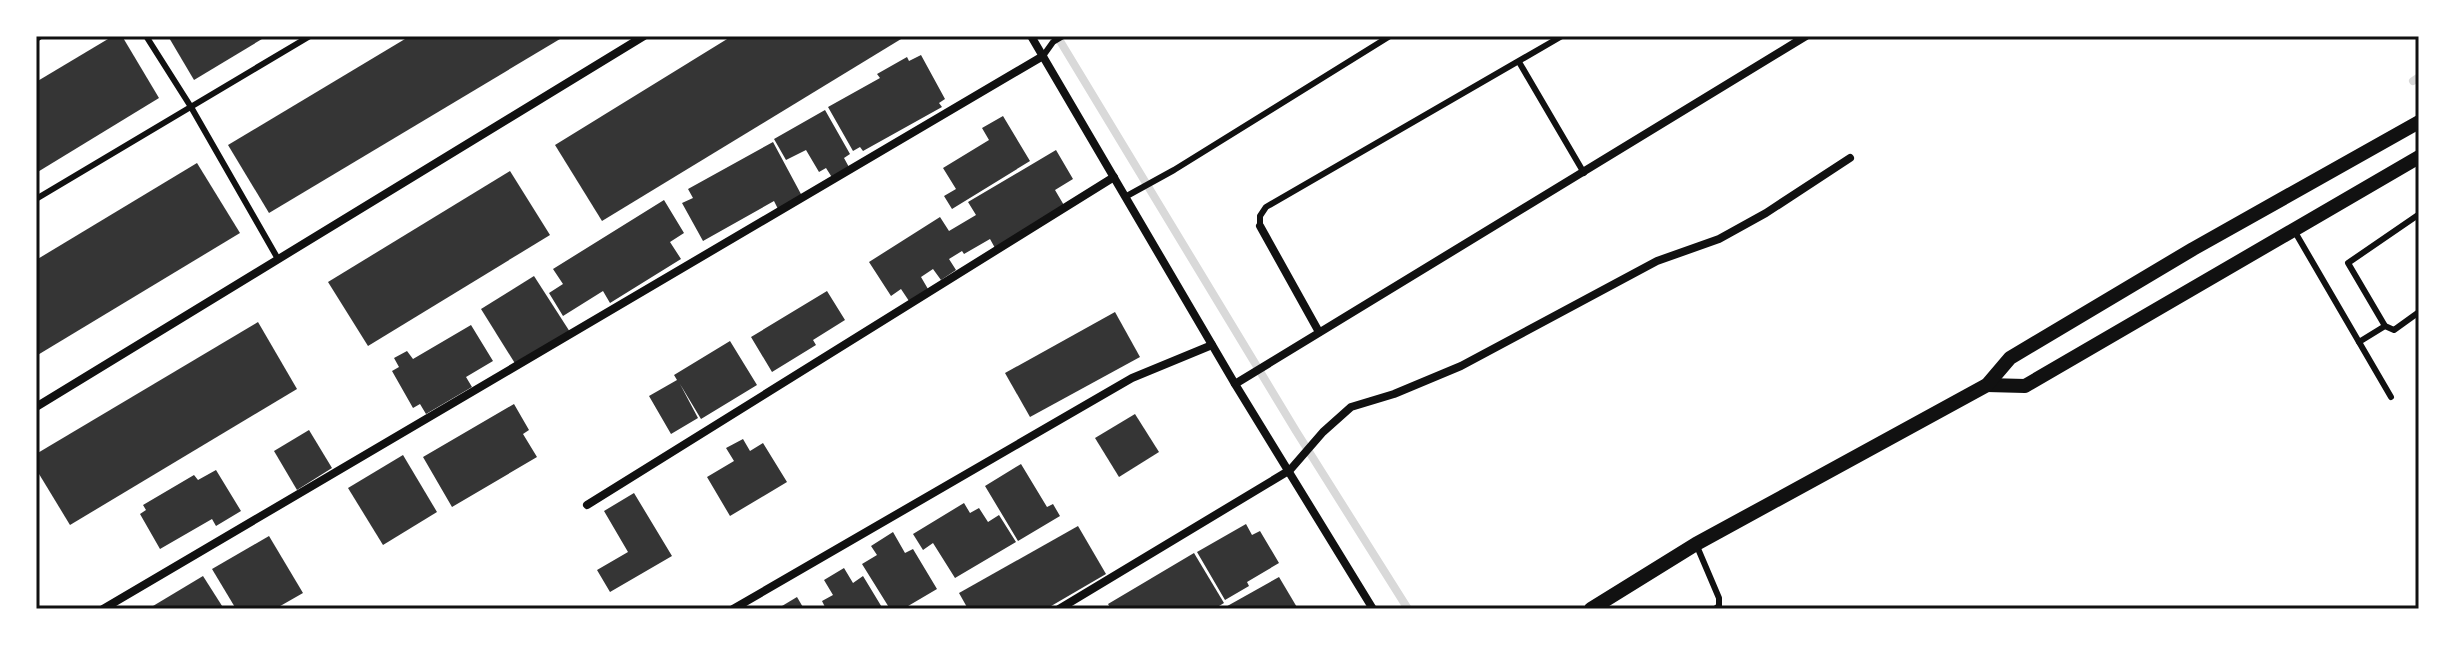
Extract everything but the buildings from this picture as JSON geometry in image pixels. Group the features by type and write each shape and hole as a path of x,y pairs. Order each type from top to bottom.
{"street":[{"path":"36,407 630,40 644,36"},
{"path":"1031,36 1235,384 1373,609"},
{"path":"1235,384 1806,36"},
{"path":"103,609 1043,56"},
{"path":"1591,609 1696,544 1987,385 2010,358 2193,249 2419,122"},
{"path":"1987,385 2025,386 2419,157"},
{"path":"1059,609 1290,470 1323,432 1351,407 1394,394 1461,366 1657,261 1719,239 1766,213 1850,158"},
{"path":"587,505 1114,177"},
{"path":"1260,226 1319,332"},
{"path":"733,609 1132,378 1212,345"}],"lane":[{"path":"146,36 191,107 278,259"},
{"path":"36,199 310,36"},
{"path":"1043,56 1053,42 1063,36"},
{"path":"1125,197 1390,36"},
{"path":"1260,226 1260,216 1266,207 1562,36"},
{"path":"1519,62 1584,173"},
{"path":"2418,215 2348,263 2385,326 2394,330 2419,312"},
{"path":"2293,229 2391,397"},
{"path":"2359,342 2385,326"},
{"path":"1696,544 1719,598 1718,608"}],"waterway":[{"path":"1057,36 1296,431 1408,609"},
{"path":"2413,81 2419,77"}]}
